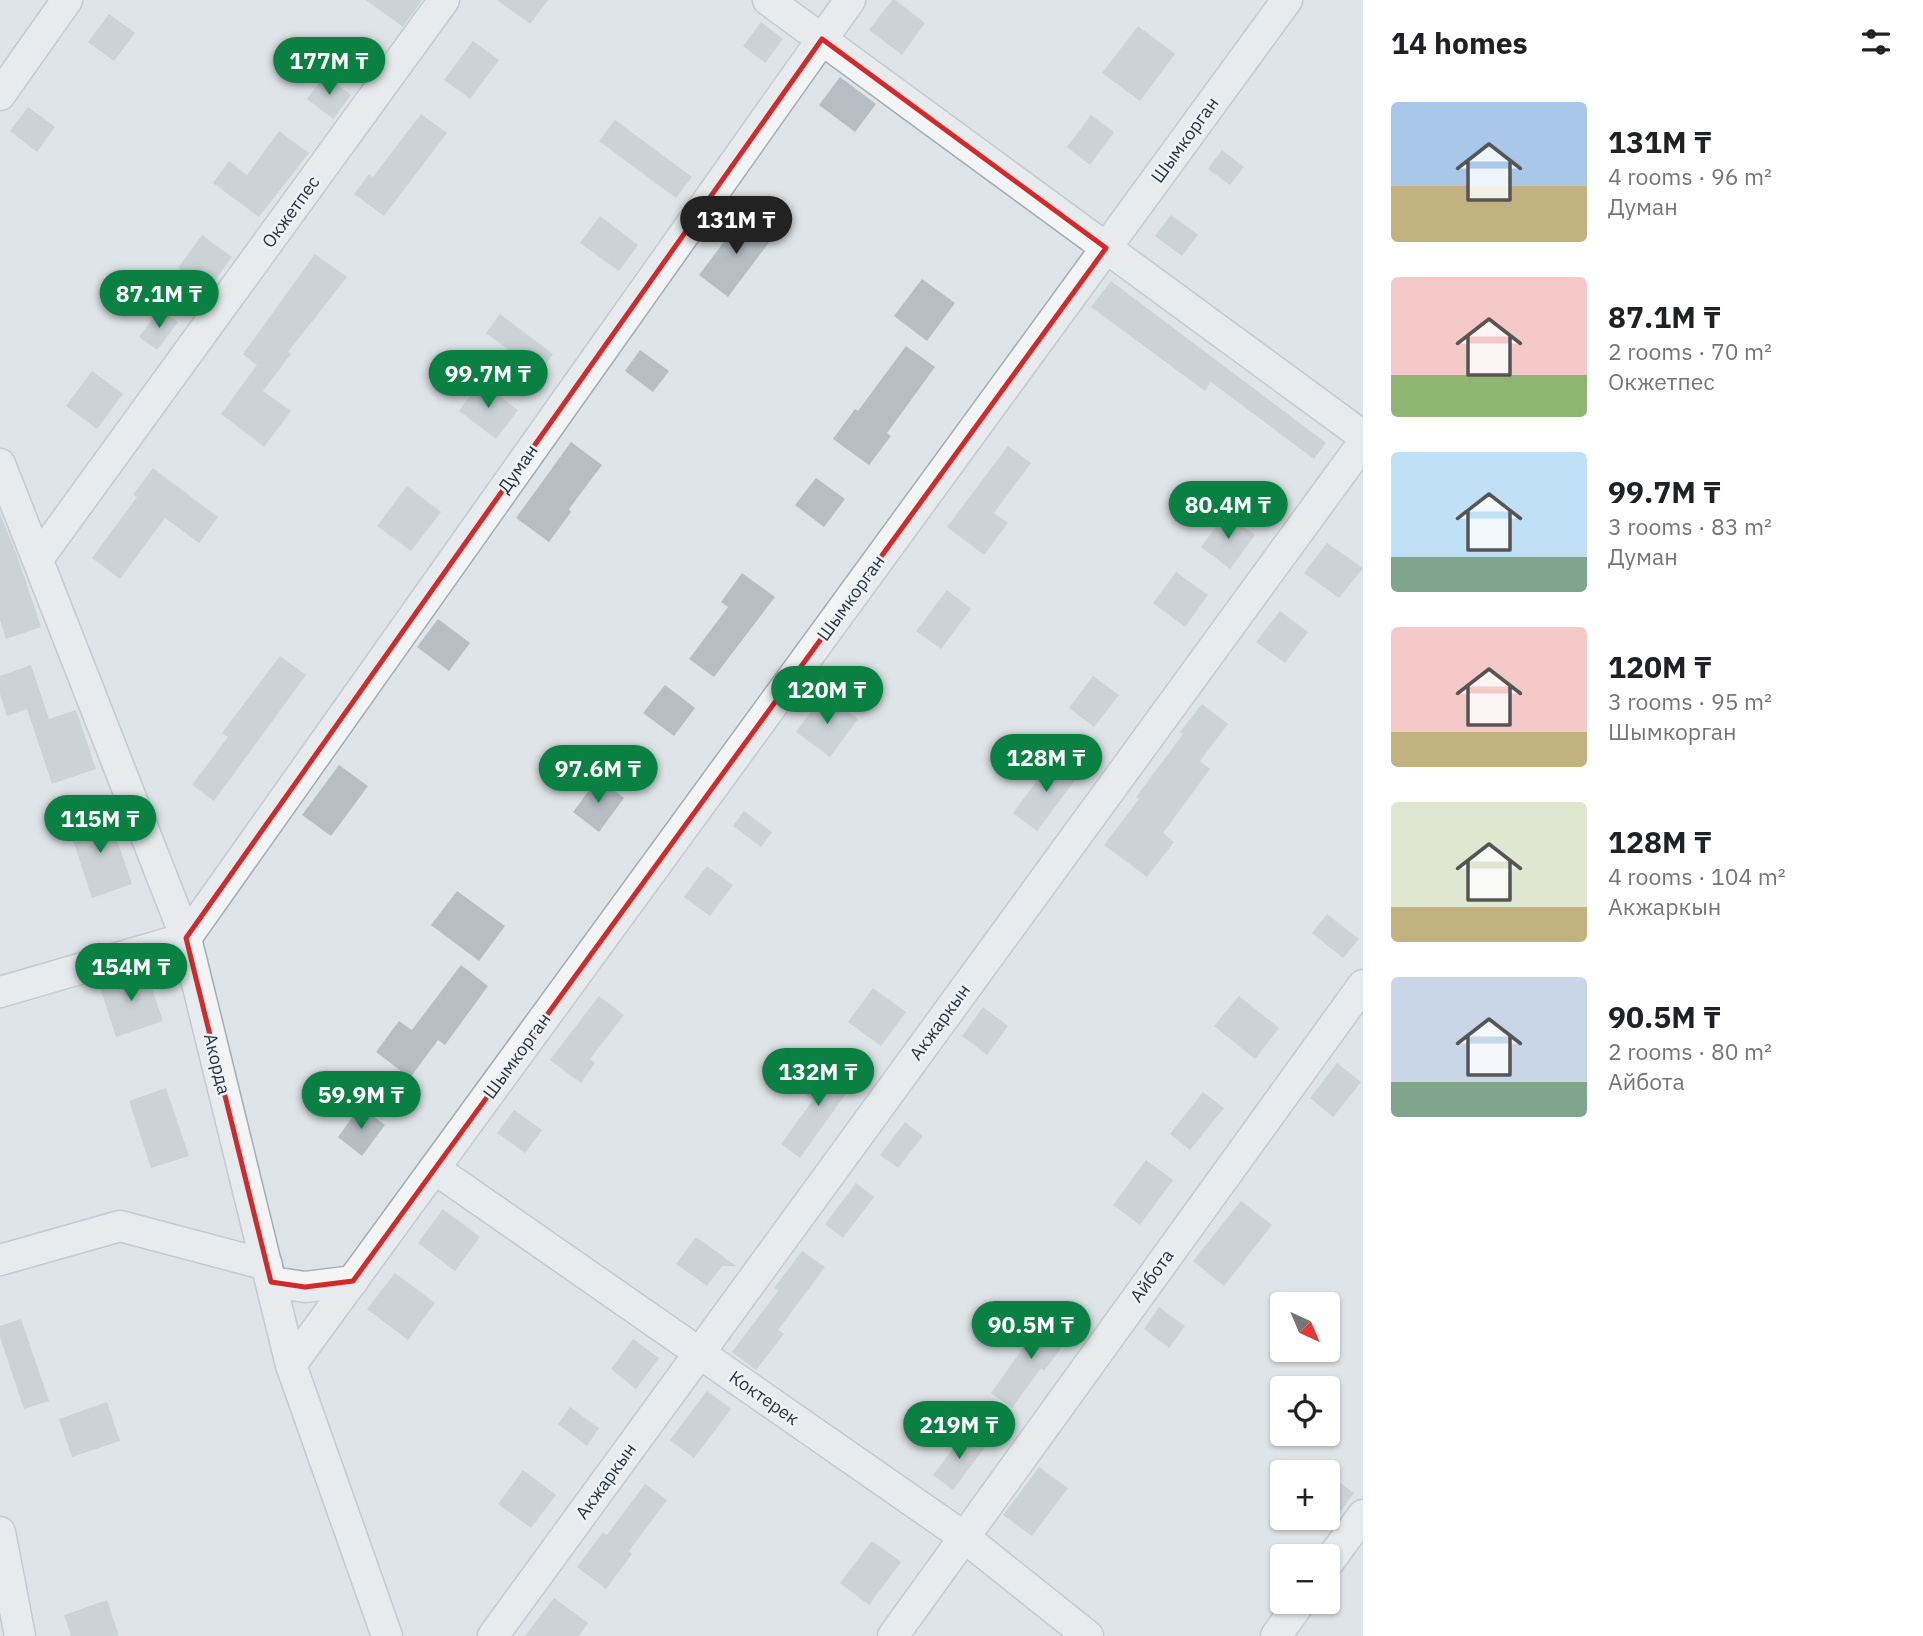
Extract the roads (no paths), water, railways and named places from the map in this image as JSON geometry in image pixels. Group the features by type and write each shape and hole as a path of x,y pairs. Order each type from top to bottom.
{"street":[{"path":"0,95 67,0"},
{"name":"Окжетпес","path":"38,559 444,0"},
{"path":"768,0 1363,436"},
{"name":"Думан","path":"186,938 850,0"},
{"name":"Шымкорган","path":"292,1365 1287,0"},
{"name":"Акжаркын","path":"493,1636 1363,443"},
{"name":"Акорда","path":"0,464 186,938 292,1365 387,1636"},
{"path":"0,992 186,938"},
{"name":"Айбота","path":"892,1636 1363,985"},
{"name":"Коктерек","path":"435,1169 964,1537 1088,1636"},
{"path":"0,1260 120,1226 305,1287 353,1282"},
{"path":"1340,1547 1363,1515"},
{"path":"0,1532 20,1636"},
{"path":"1276,1636 1292,1614"}]}
